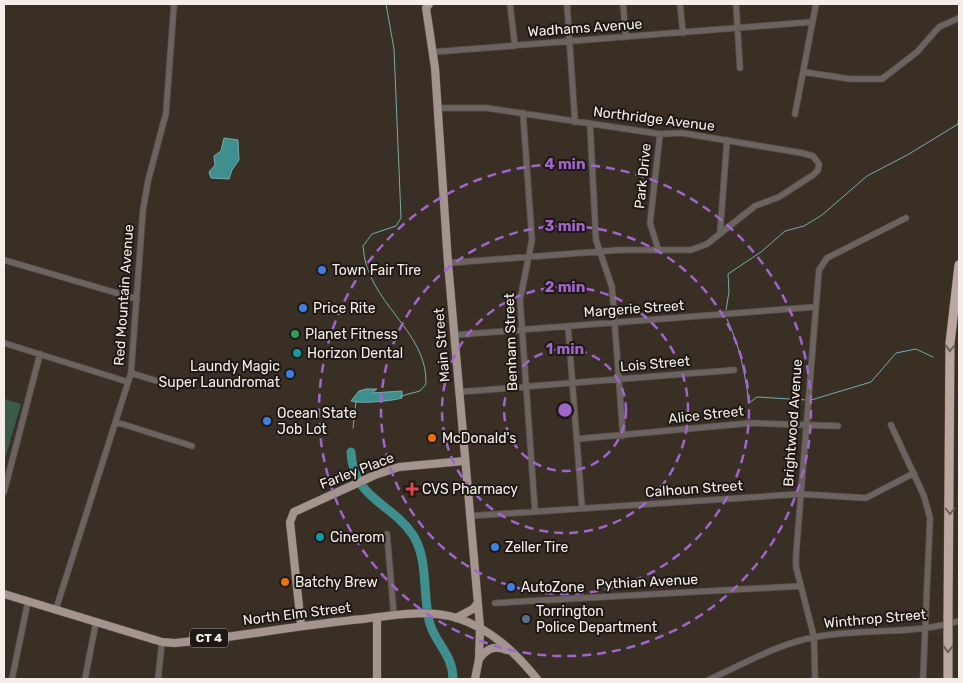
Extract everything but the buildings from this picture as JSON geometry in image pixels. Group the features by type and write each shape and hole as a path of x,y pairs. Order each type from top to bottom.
{"highway":[{"path":"947,679 950,343 959,265"}],"main road":[{"name":"Main Street","path":"425,5 433,52 438,108 464,461 480,627 480,659 475,679"},
{"name":"Farley Place","path":"301,625 290,522 292,514 303,506 399,467 464,461"},
{"name":"North Elm Street","path":"4,594 162,642 190,642 301,625 421,614 456,618 480,627"},
{"path":"456,618 466,614 477,604"},
{"path":"377,617 377,679"},
{"name":"CT 4","path":"480,627 515,654 537,679"},
{"path":"480,659 484,652 494,647 499,647 515,654"}],"street":[{"name":"Red Mountain Avenue","path":"56,609 131,373 143,210 148,181 166,113 174,4"},
{"path":"510,4 514,46"},
{"path":"567,4 575,122"},
{"path":"623,4 626,37"},
{"path":"680,4 682,33"},
{"path":"736,4 740,68"},
{"path":"796,114 816,4"},
{"path":"804,72 850,79 882,79 917,52 939,27 959,18"},
{"name":"Wadhams Avenue","path":"433,52 812,22"},
{"name":"Northridge Avenue","path":"438,108 487,108 660,134 682,133 812,156 819,164 818,170 813,175 779,198 755,206 720,233"},
{"name":"Benham Street","path":"523,113 532,240 530,258 521,287 521,330 534,511"},
{"path":"590,124 596,240 612,286 623,436"},
{"name":"Park Drive","path":"658,249 650,223 660,134"},
{"path":"448,263 658,249 691,250 707,244 720,233 727,140"},
{"name":"Brightwood Avenue","path":"815,679 814,637 801,586 796,555 819,270 827,258 906,218"},
{"path":"4,260 137,299"},
{"name":"Margerie Street","path":"454,335 815,307"},
{"path":"568,326 582,508"},
{"path":"4,343 128,382"},
{"path":"4,492 40,354"},
{"name":"Lois Street","path":"459,392 734,370"},
{"path":"131,373 173,386"},
{"path":"116,422 192,446"},
{"name":"Alice Street","path":"577,439 752,423 838,426"},
{"path":"891,425 924,496 930,518 923,679"},
{"name":"Calhoun Street","path":"469,516 800,494 866,498 914,473"},
{"path":"387,534 394,616"},
{"name":"Pythian Avenue","path":"494,603 801,586"},
{"path":"12,679 28,601"},
{"name":"Winthrop Street","path":"710,679 786,645 814,637 925,629 959,621"},
{"path":"85,679 96,622"},
{"path":"158,679 162,642"}],"green space":[{"path":"4,399 21,404 4,462"}],"water":[{"path":"224,138 238,140 239,160 232,170 229,179 211,178 209,172 215,165 214,156 221,151"},
{"path":"377,389 372,393 402,391 402,398 376,402 351,401 359,391"}],"waterway":[{"path":"386,4 394,49 401,218 396,226 372,234 363,246 367,266 374,284 408,332 424,365 426,384 420,391 401,396"},
{"path":"726,310 729,292 728,274 761,252 785,231 804,226 822,215 867,176 909,154 958,124 959,113"},
{"path":"727,319 741,360 749,403 757,397 807,400"},
{"path":"811,400 871,382 896,353 916,349 933,357"},
{"path":"353,428 356,401"},
{"path":"351,452 353,468 366,490 404,524 418,545 423,567 430,624 450,663 453,679"}],"place":[{"name":"Town Fair Tire","path":"322,270"},
{"name":"Price Rite","path":"303,308"},
{"name":"Planet Fitness","path":"295,334"},
{"name":"Horizon Dental","path":"297,353"},
{"name":"Laundy Magic Super Laundromat","path":"290,374"},
{"name":"Ocean State Job Lot","path":"267,421"},
{"name":"McDonald's","path":"432,438"},
{"name":"CVS Pharmacy","path":"412,489"},
{"name":"Cinerom","path":"320,537"},
{"name":"Zeller Tire","path":"495,547"},
{"name":"Batchy Brew","path":"285,582"},
{"name":"AutoZone","path":"511,587"},
{"name":"Torrington Police Department","path":"526,619"}]}
